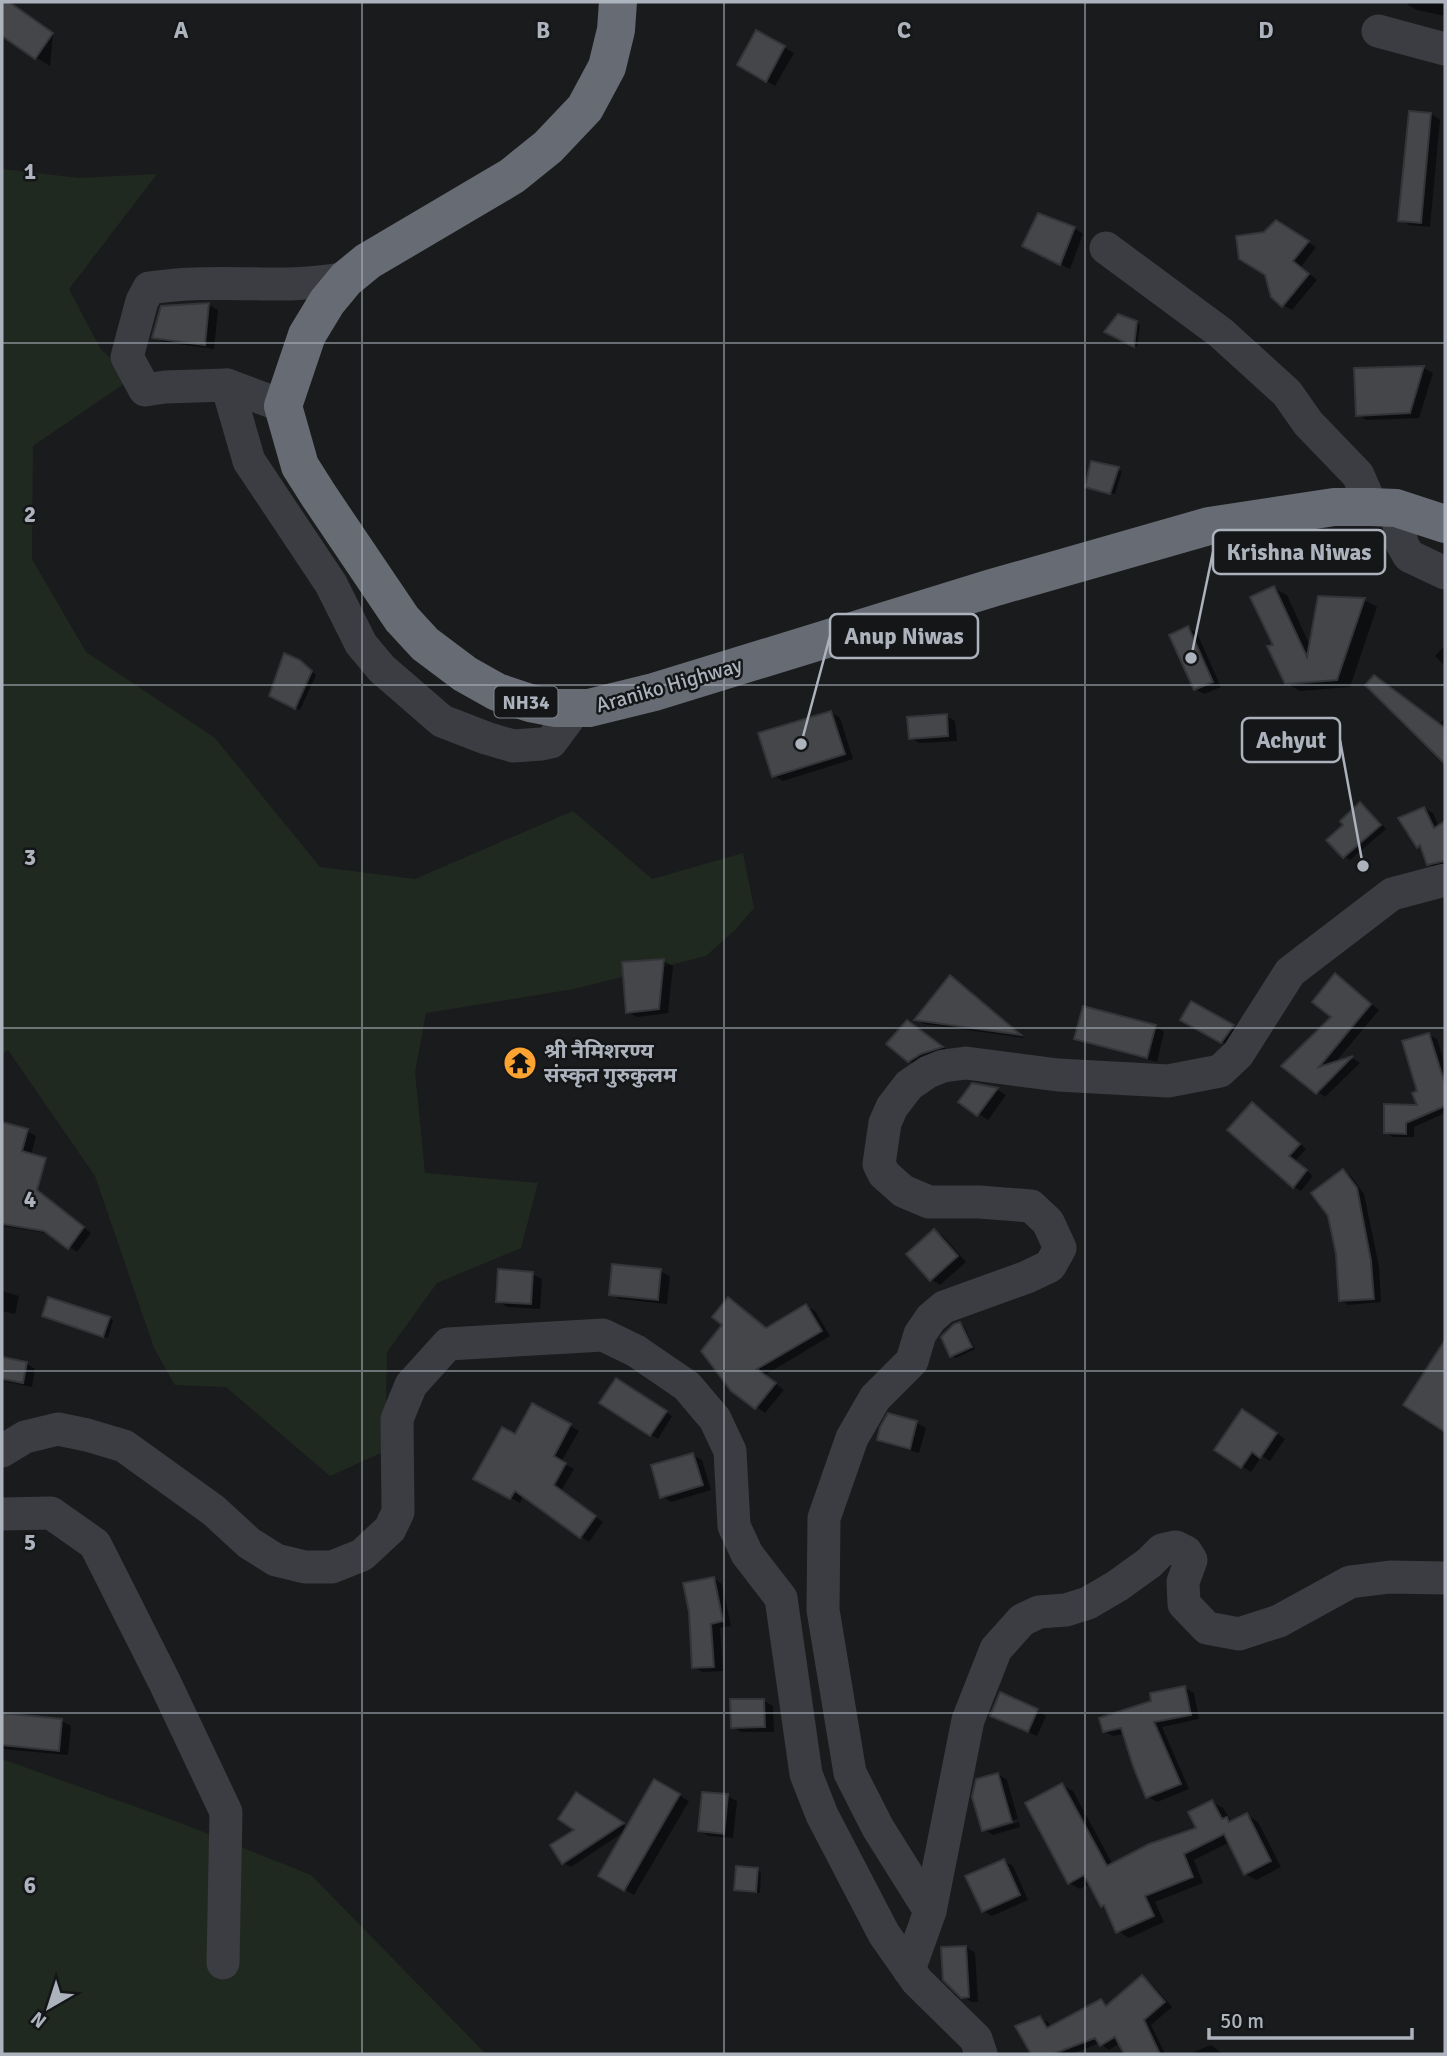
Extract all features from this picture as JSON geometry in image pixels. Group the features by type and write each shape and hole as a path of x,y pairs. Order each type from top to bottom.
{"highway":[{"path":"283,406 307,335 327,302 346,279 368,261 512,176 548,147 585,108 607,68 616,30 618,2"},
{"name":"Araniko Highway","path":"283,406 300,466 402,619 425,645 465,674 497,692 556,708 589,708 654,692 992,588 1209,526 1334,507 1384,507 1445,524"}],"street":[{"path":"1378,31 1445,49"},
{"path":"1106,248 1221,333 1287,393 1308,423 1358,475 1384,507 1409,555 1445,573"},
{"path":"283,406 227,385 145,390 127,357 142,301 149,288 164,286 232,282 289,284 346,279"},
{"path":"227,385 249,461 331,584 361,644 382,669 442,721 513,746 551,742 568,719 572,708"},
{"path":"930,1910 878,1828 850,1773 823,1610 824,1518 852,1438 875,1398 912,1361 920,1335 931,1318 944,1307 1050,1266 1060,1248 1048,1222 1031,1206 929,1202 903,1191 884,1174 879,1164 885,1123 892,1107 909,1085 928,1072 943,1066 966,1063 1058,1075 1168,1081 1220,1071 1238,1054 1290,972 1392,894 1445,880"},
{"path":"2,1451 25,1437 58,1429 124,1446 213,1510 250,1543 275,1560 305,1567 332,1567 362,1555 390,1529 398,1512 397,1419 411,1385 448,1344 603,1335 636,1351 687,1386 715,1419 730,1451 734,1526 747,1554 782,1598 806,1774 822,1815 884,1934 917,1981 976,2039 981,2054"},
{"path":"2,1514 51,1513 95,1544 160,1671 226,1812 223,1963"},
{"path":"909,1970 930,1910 968,1720 996,1649 1023,1620 1039,1612 1066,1610 1088,1603 1138,1571 1163,1550 1176,1547 1186,1552 1191,1560 1183,1582 1184,1604 1207,1628 1239,1634 1279,1621 1350,1582 1390,1577 1445,1578"}],"shaded area":[{"path":"2,169 79,178 157,174 69,289 100,348 131,379 33,446 32,559 86,652 215,738 320,867 415,879 573,811 652,879 743,853 754,908 736,929 706,956 574,989 426,1013 415,1072 425,1173 538,1183 521,1248 437,1283 387,1352 385,1451 330,1476 226,1387 175,1385 154,1348 95,1176 8,1050 2,1054"},
{"path":"2,1759 181,1823 311,1875 485,2053 489,2054 2,2054"}],"building":[{"path":"2,2 9,2 53,33 35,59 2,36"},
{"path":"756,30 785,46 766,82 737,65"},
{"path":"1409,111 1431,113 1421,223 1398,221"},
{"path":"1038,213 1075,227 1060,265 1022,246"},
{"path":"1276,220 1309,241 1293,261 1309,274 1282,307 1271,297 1265,275 1239,259 1236,236 1264,232"},
{"path":"209,303 205,345 152,338 161,306"},
{"path":"1118,314 1137,321 1134,347 1104,332"},
{"path":"1424,366 1410,413 1356,416 1354,368"},
{"path":"1091,461 1119,467 1110,494 1085,487"},
{"path":"1274,586 1307,657 1318,596 1365,598 1337,680 1285,684 1267,646 1273,645 1250,597"},
{"path":"1188,626 1213,682 1194,690 1169,635"},
{"path":"284,653 300,660 312,671 295,709 269,696"},
{"path":"1374,675 1445,728 1445,764 1365,685"},
{"path":"831,711 845,754 772,777 758,733"},
{"path":"947,714 948,736 909,739 907,717"},
{"path":"1360,802 1381,825 1343,858 1326,840 1343,825 1340,821"},
{"path":"1424,807 1434,828 1445,821 1445,861 1427,865 1420,845 1417,848 1398,818"},
{"path":"664,959 659,1009 626,1013 622,962"},
{"path":"1335,973 1371,1004 1319,1067 1353,1056 1316,1094 1281,1066 1331,1017 1312,1002"},
{"path":"950,975 1021,1035 914,1020"},
{"path":"1191,1001 1234,1025 1221,1043 1180,1020"},
{"path":"1083,1006 1156,1025 1147,1058 1074,1039"},
{"path":"907,1020 943,1047 921,1054 908,1062 886,1044"},
{"path":"1429,1033 1445,1084 1445,1106 1406,1123 1406,1134 1384,1133 1384,1104 1417,1105 1412,1093 1417,1091 1402,1041"},
{"path":"972,1083 998,1088 977,1116 958,1102"},
{"path":"1252,1102 1300,1144 1289,1156 1307,1170 1293,1188 1227,1130"},
{"path":"2,1122 28,1129 22,1151 46,1158 37,1190 84,1227 68,1249 44,1231 2,1224"},
{"path":"1343,1169 1357,1188 1371,1261 1374,1299 1339,1301 1336,1254 1328,1216 1311,1193"},
{"path":"934,1229 958,1256 930,1281 906,1254"},
{"path":"612,1264 661,1269 658,1300 609,1295"},
{"path":"498,1269 533,1272 531,1304 496,1302"},
{"path":"48,1297 110,1317 103,1337 42,1316"},
{"path":"728,1297 766,1328 806,1304 822,1331 757,1369 776,1383 755,1409 731,1391 701,1351 722,1325 712,1317"},
{"path":"960,1322 972,1347 950,1357 941,1337 954,1324"},
{"path":"1445,1340 1445,1432 1403,1405"},
{"path":"2,1357 27,1362 23,1383 2,1379"},
{"path":"616,1378 667,1411 650,1436 599,1403"},
{"path":"532,1403 571,1424 554,1456 566,1463 554,1485 596,1516 580,1538 515,1491 510,1499 473,1479 502,1427 515,1434"},
{"path":"1242,1409 1277,1433 1260,1458 1252,1452 1241,1468 1214,1450"},
{"path":"888,1413 917,1421 910,1449 877,1440 880,1427"},
{"path":"693,1453 703,1485 660,1498 651,1465"},
{"path":"714,1577 723,1621 711,1624 714,1667 692,1668 689,1612 683,1583"},
{"path":"1185,1686 1191,1715 1154,1722 1181,1784 1146,1798 1121,1728 1103,1732 1099,1718 1151,1701 1150,1693"},
{"path":"1000,1692 1038,1709 1028,1732 990,1716"},
{"path":"730,1699 764,1699 765,1727 731,1728"},
{"path":"2,1713 62,1719 59,1751 2,1745"},
{"path":"998,1773 1012,1822 982,1831 972,1797 976,1779"},
{"path":"654,1779 680,1794 624,1891 598,1876"},
{"path":"1062,1783 1107,1866 1149,1844 1196,1828 1188,1812 1212,1800 1222,1819 1227,1817 1229,1822 1247,1813 1271,1861 1244,1875 1224,1834 1184,1854 1193,1877 1145,1896 1154,1916 1116,1933 1104,1905 1101,1907 1084,1875 1068,1884 1025,1803"},
{"path":"576,1792 624,1823 562,1864 550,1845 574,1830 558,1819"},
{"path":"702,1792 728,1794 724,1834 698,1831"},
{"path":"1004,1859 1020,1895 982,1912 965,1876"},
{"path":"736,1866 758,1868 756,1892 734,1890"},
{"path":"966,1946 969,1997 961,1998 943,1980 941,1947"},
{"path":"1142,1975 1165,2002 1144,2020 1160,2054 1124,2054 1115,2037 1100,2046 1095,2038 1053,2054 1031,2054 1015,2026 1040,2016 1047,2028 1101,1999 1106,2006"}],"place":[{"name":"Krishna Niwas","path":"1191,658"},
{"name":"Anup Niwas","path":"801,744"},
{"name":"Achyut","path":"1363,866"},
{"name":"श्री नैमिशरण्य संस्कृत गुरुकुलम","path":"520,1063"}]}
